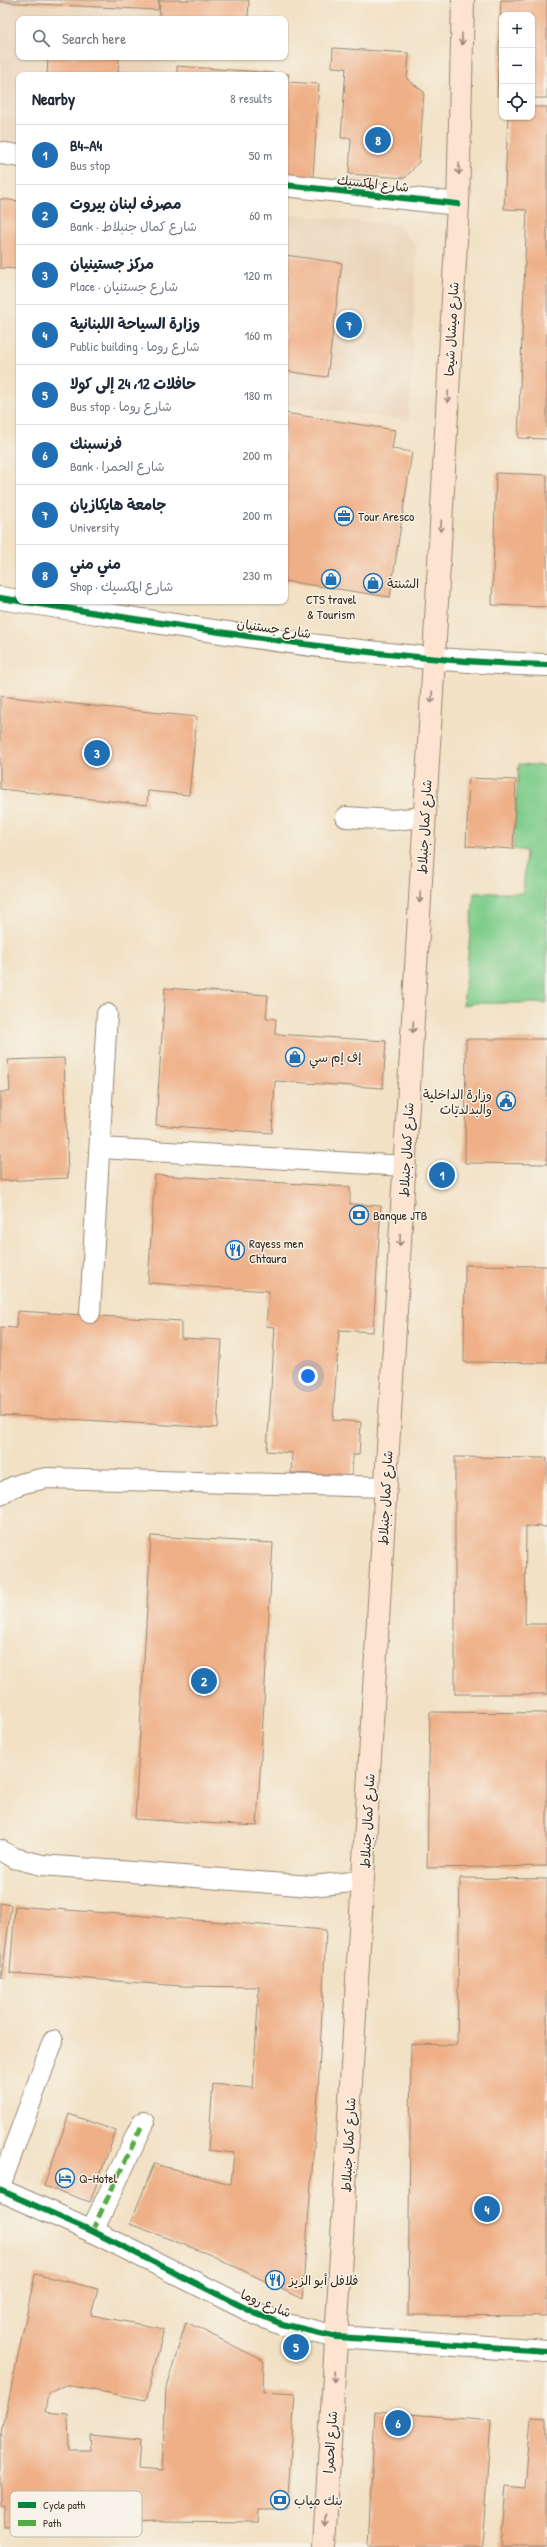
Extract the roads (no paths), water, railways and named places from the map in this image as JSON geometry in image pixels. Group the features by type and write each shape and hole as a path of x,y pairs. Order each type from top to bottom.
{"main road":[{"name":"شارع ميشال شيحا","path":"434,658 458,204 463,0"},
{"name":"شارع كمال جنبلاط","path":"336,2337 434,658"},
{"name":"شارع الحمرا","path":"324,2547 336,2337"}],"street":[{"path":"0,154 16,156"},
{"name":"شارع المكسيك","path":"288,185 458,204"},
{"name":"شارع جستنيان","path":"0,598 16,600"},
{"name":"شارع جستنيان","path":"41,604 304,643 434,658 547,665"},
{"path":"92,2231 143,2123"},
{"name":"شارع روما","path":"0,2190 92,2231 257,2314 282,2324 336,2337 547,2351"}],"lane":[{"path":"346,817 392,820 425,817"},
{"path":"90,1313 101,1148 107,1014"},
{"path":"101,1148 405,1166"},
{"path":"0,1495 19,1485 47,1478 386,1487"},
{"path":"0,1850 14,1858 42,1865 311,1886 363,1881"},
{"path":"0,2186 53,2041"}],"place":[{"name":"مني مني","path":"378,140"},
{"name":"جامعة هايكازيان","path":"349,325"},
{"name":"Tour Aresco","path":"344,516"},
{"name":"CTS travel & Tourism","path":"331,579"},
{"name":"الشنتة","path":"373,583"},
{"name":"مركز جستينيان","path":"97,753"},
{"name":"إف إم سي","path":"295,1057"},
{"name":"وزارة الداخلية والبدلديّات","path":"506,1101"},
{"name":"B4-A4","path":"442,1175"},
{"name":"Banque JTB","path":"359,1215"},
{"name":"Rayess men Chtaura","path":"235,1250"},
{"name":"مصرف لبنان بيروت","path":"204,1681"},
{"name":"Q-Hotel","path":"65,2178"},
{"name":"وزارة السياحة اللبنانية","path":"487,2209"},
{"name":"فلافل أبو الزيز","path":"275,2280"},
{"name":"حافلات 12، 24 إلى كولا","path":"296,2347"},
{"name":"فرنسبنك","path":"398,2423"},
{"name":"بنك مياب","path":"280,2500"}]}
